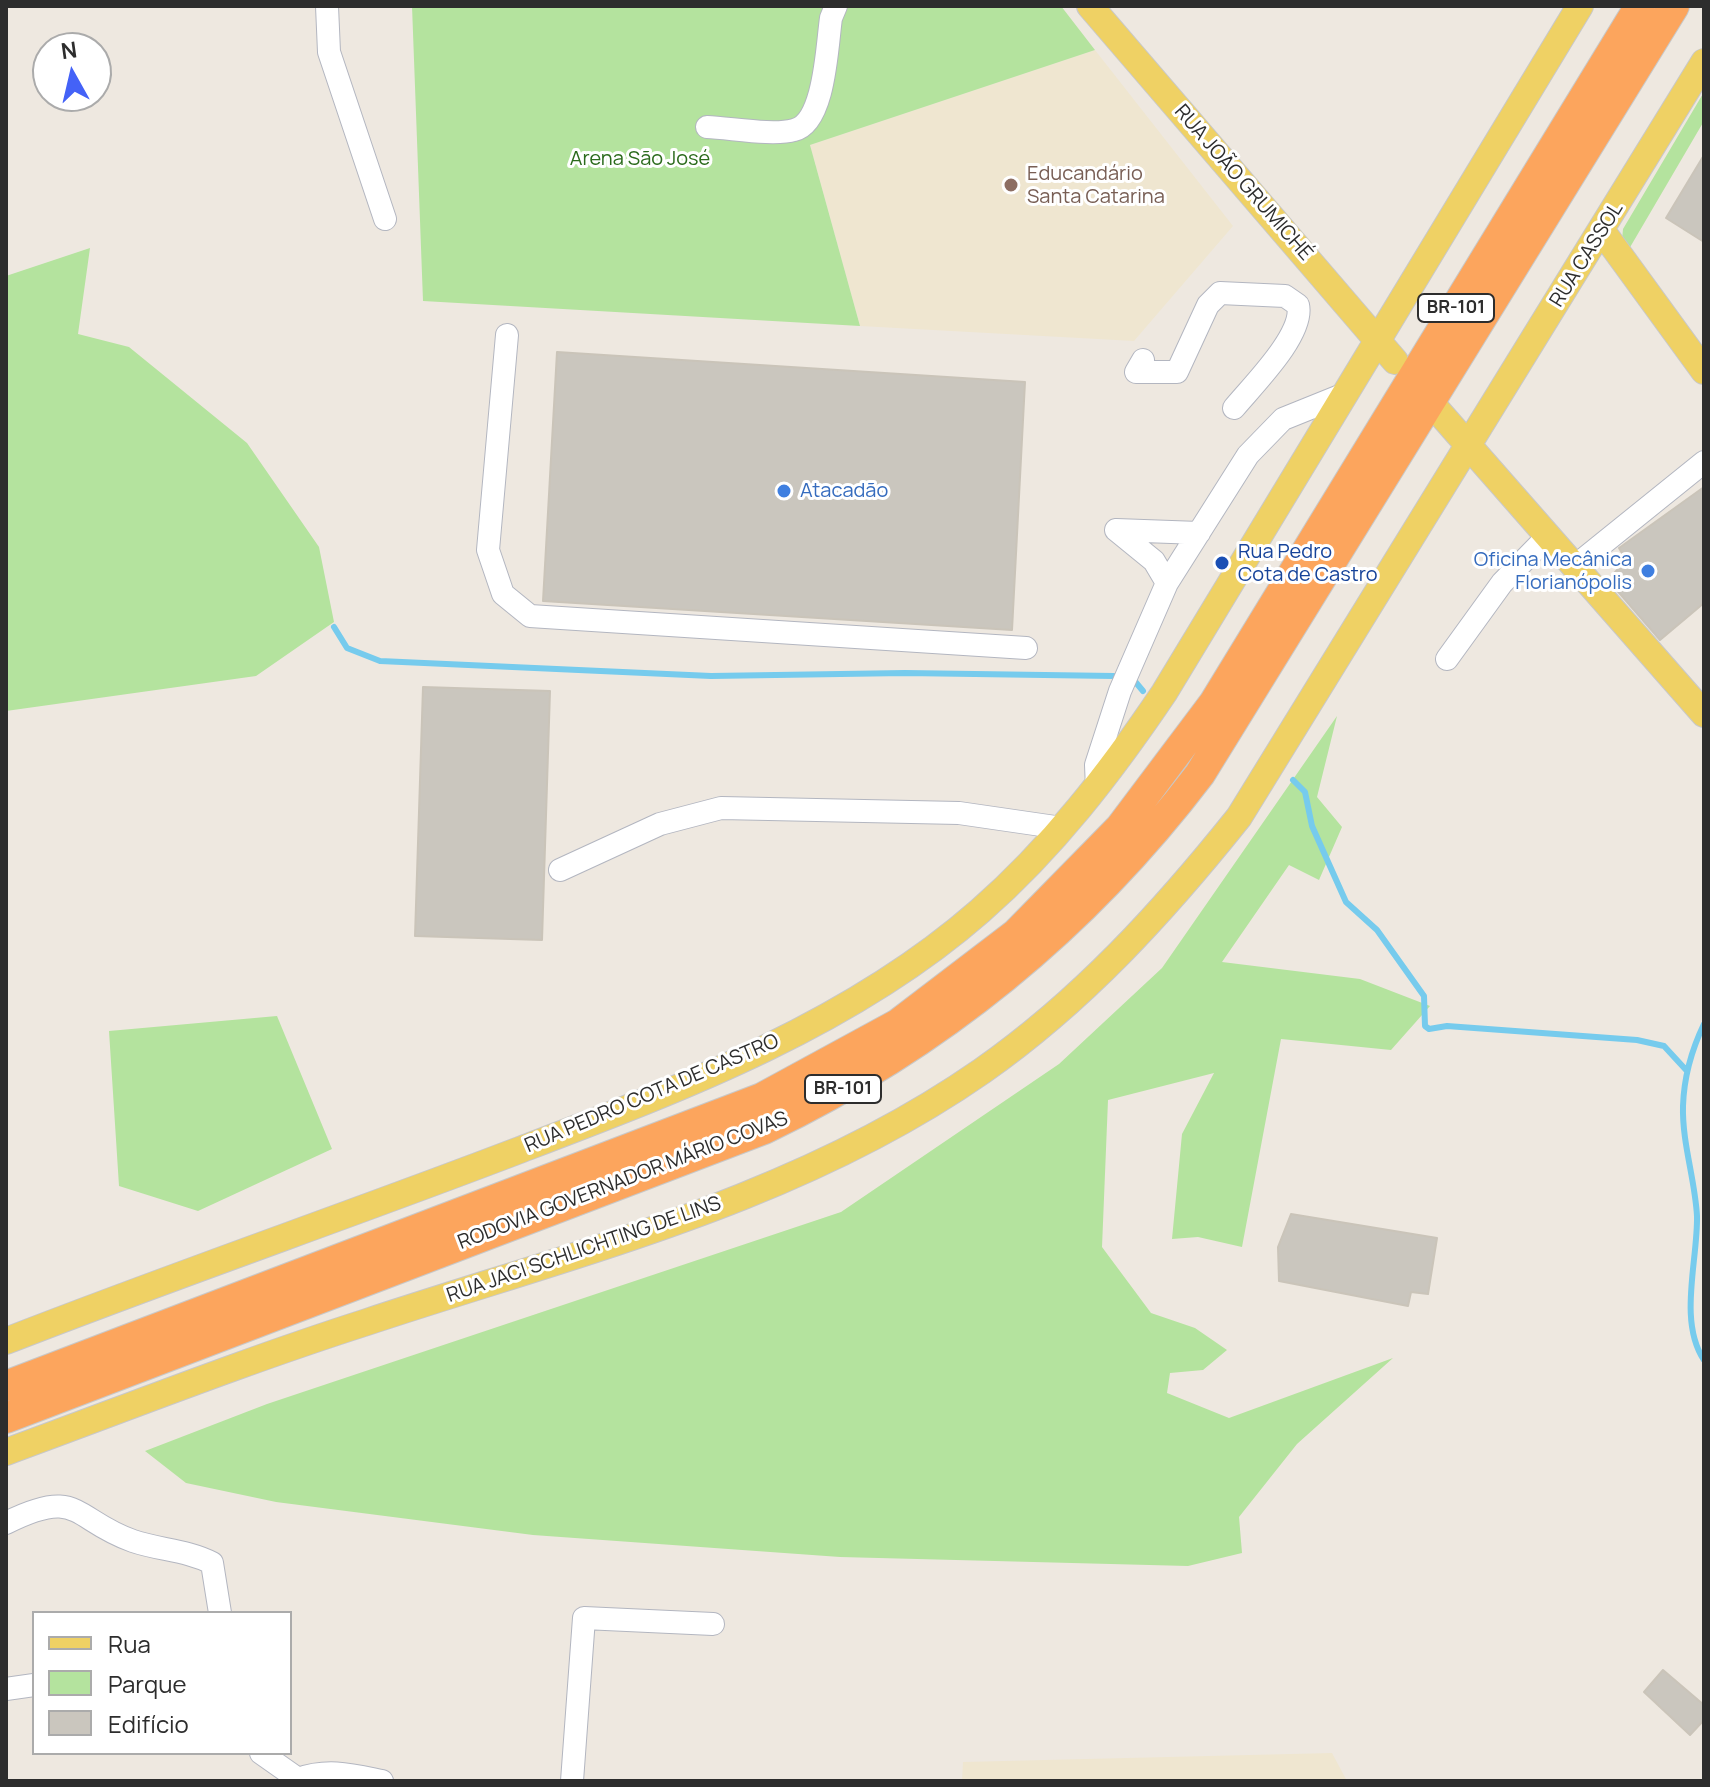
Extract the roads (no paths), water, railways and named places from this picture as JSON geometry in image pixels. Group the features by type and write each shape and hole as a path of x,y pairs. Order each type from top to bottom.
{"highway":[{"name":"RODOVIA GOVERNADOR MÁRIO COVAS","path":"6,1386 762,1098 898,1024 1016,934 1120,828 1214,703 1640,6"},
{"name":"RODOVIA GOVERNADOR MÁRIO COVAS","path":"6,1418 764,1129 862,1079 916,1046 1027,961 1124,868 1200,774 1674,6"}],"main road":[{"name":"RUA JOÃO GRUMICHÉ","path":"1090,6 1389,346"},
{"name":"RUA PEDRO COTA DE CASTRO","path":"6,1341 567,1132 742,1059 808,1026 927,952 978,913 1097,788 1164,693 1345,394 1389,346 1580,6"},
{"name":"RUA CASSOL","path":"1469,447 1704,62"},
{"path":"1602,231 1704,371"},
{"path":"1487,418 1464,421 1439,412 1704,714"},
{"name":"RUA JACI SCHLICHTING DE LINS","path":"6,1452 333,1333 589,1253 722,1205 867,1141 982,1070 1078,994 1120,954 1239,817 1469,447"}],"street":[{"path":"327,6 329,52 385,219"},
{"path":"707,127 793,131 807,125 818,104 836,6"},
{"path":"1143,360 1136,372 1177,372 1208,305 1220,293 1285,296 1298,305 1301,316 1293,334 1234,408"},
{"path":"507,335 488,550 503,594 530,616 1026,648"},
{"path":"1097,788 1096,765 1120,691 1167,583 1248,455 1283,419 1345,394"},
{"path":"1575,566 1704,462"},
{"path":"1167,583 1154,561 1116,530 1199,533"},
{"path":"1447,659 1502,583 1549,535"},
{"path":"560,870 660,824 721,808 959,813 1062,828"},
{"path":"6,1523 57,1505 81,1511 131,1541 197,1555 212,1563 220,1611"},
{"path":"572,1781 584,1618 713,1624"},
{"path":"6,1689 32,1685"},
{"path":"264,1755 298,1780 315,1773 335,1772 382,1781"}],"waterway":[{"path":"334,627 347,648 380,661 711,676 905,673 1114,676"},
{"path":"1133,679 1143,691"},
{"path":"1293,780 1305,792 1312,826 1346,902 1377,930 1424,996 1425,1026 1429,1029 1447,1026 1637,1040 1664,1046 1687,1071"},
{"path":"1704,1024 1689,1064 1683,1106 1684,1134 1697,1216 1691,1290 1692,1327 1704,1360"}],"place":[{"name":"Educandário Santa Catarina","path":"1011,185"},
{"name":"Atacadão","path":"784,491"},
{"name":"Rua Pedro Cota de Castro","path":"1222,563"},
{"name":"Oficina Mecânica Florianópolis","path":"1648,571"}],"park label":[{"name":"Arena São José","path":"640,159"}]}
